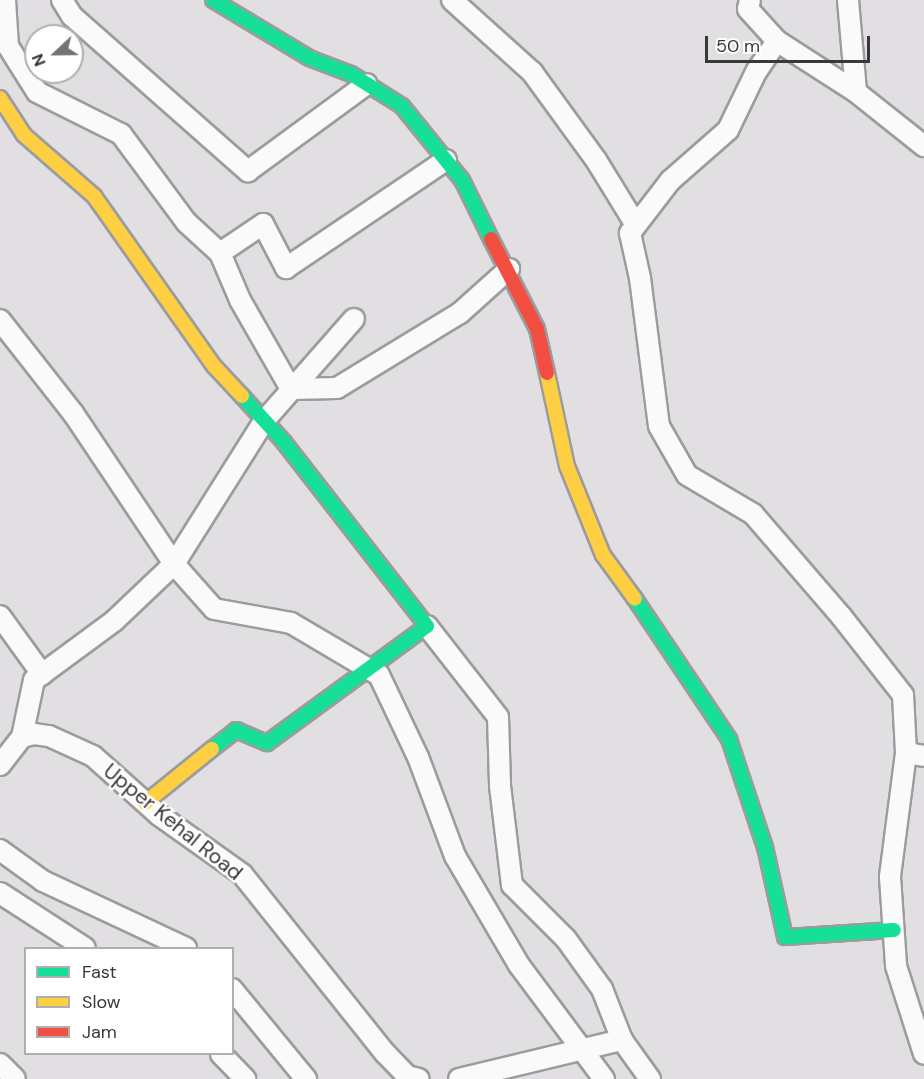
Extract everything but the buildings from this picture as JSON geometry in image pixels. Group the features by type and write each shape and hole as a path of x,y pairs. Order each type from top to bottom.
{"street":[{"path":"4,0 8,46 37,92 121,135 186,222 220,253 240,300 291,389"},
{"path":"62,0 72,16 248,171 367,84"},
{"path":"213,0 309,58 367,84 402,106 462,180 509,268 537,329 567,466 603,555 686,670 729,739 765,847 785,937 894,930"},
{"path":"452,0 532,72 596,160 636,225"},
{"path":"750,0 748,9 777,41 856,92 924,146"},
{"path":"848,0 856,92"},
{"path":"777,41 756,72 728,130 670,181 630,233 640,278 659,426 687,475 753,514 903,695 915,755 890,877 896,966 924,1054"},
{"path":"0,98 24,135 94,196 214,366 264,421 498,717 500,786 512,885 566,939 596,981 621,1040 650,1079"},
{"path":"220,253 262,224 286,268 446,160"},
{"path":"291,389 337,388 460,313 509,268"},
{"path":"0,765 22,737 34,680 114,621 174,564 264,421 354,319"},
{"path":"0,320 74,413 174,564 214,609 291,623 379,675 418,757 455,856 519,964 604,1079"},
{"path":"0,616 42,674"},
{"path":"145,803 236,730 267,743 370,670 427,626"},
{"name":"Upper Kehal Road","path":"22,737 49,736 93,756 145,803 242,874 385,1053 407,1076 419,1079"},
{"path":"0,850 43,881 184,947"},
{"path":"0,893 83,947"},
{"path":"234,991 306,1079"},
{"path":"459,1079 586,1052 621,1040"},
{"path":"223,1055 245,1079"},
{"path":"0,1064 15,1079"}],"traffic: fast":[{"path":"213,0 309,58 351,74 402,106 462,180 491,239"},
{"path":"212,749 236,730 267,743 427,626 284,442 242,396"},
{"path":"635,599 729,739 765,847 785,937 894,930"}],"traffic: slow":[{"path":"0,98 24,135 94,196 214,366 242,396"},
{"path":"547,373 567,466 603,555 635,599"},
{"path":"145,803 212,749"}],"traffic: jam":[{"path":"491,239 537,329 547,373"}]}
